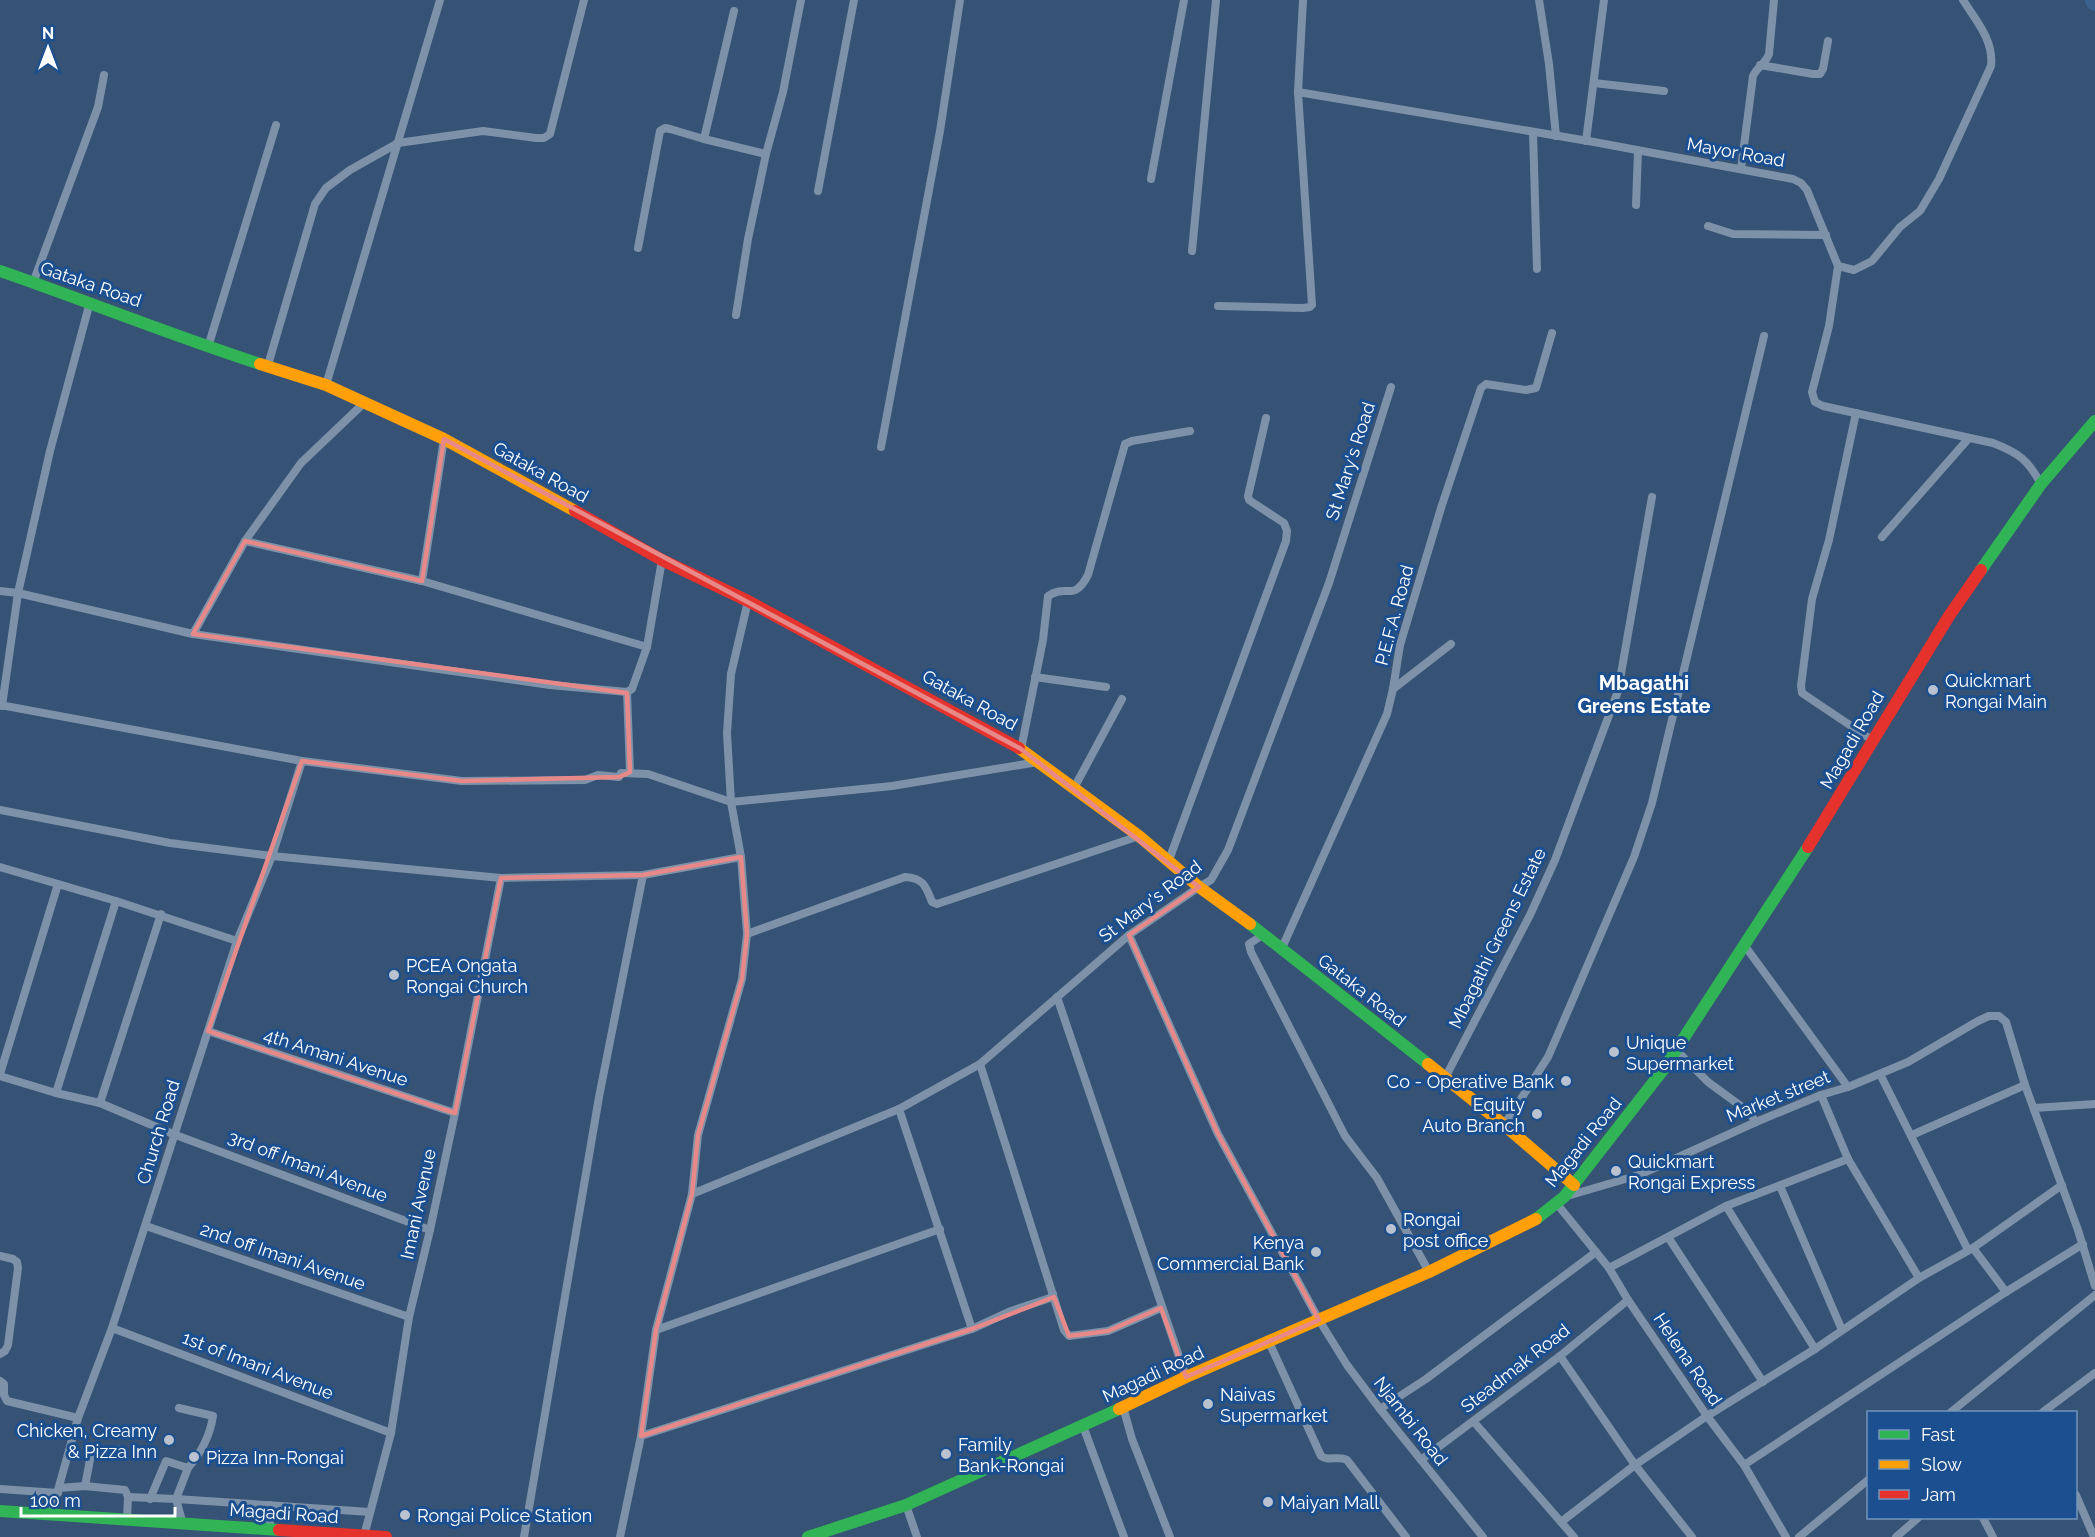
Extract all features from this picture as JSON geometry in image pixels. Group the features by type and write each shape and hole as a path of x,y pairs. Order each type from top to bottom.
{"main road":[{"name":"Gataka Road","path":"0,271 208,347 326,385 365,402 444,439 662,560 748,601 956,711 1022,749 1139,836 1199,887 1264,934 1281,950 1504,1125 1574,1185"},
{"name":"Magadi Road","path":"808,1537 906,1505 1186,1377 1430,1272 1521,1228 1545,1214 1560,1201 1676,1050 1834,806 1949,616 2041,484 2095,421"},
{"name":"Magadi Road","path":"0,1511 270,1530 297,1535 386,1537"}],"street":[{"path":"326,385 440,0"},
{"path":"268,365 315,204 326,188 350,170 398,143 465,132 483,131 544,138 550,134 584,0"},
{"path":"736,315 766,154 783,92 801,0"},
{"path":"818,191 854,0"},
{"path":"881,447 940,131 960,0"},
{"path":"1151,178 1184,0"},
{"path":"1192,251 1215,0"},
{"path":"1218,306 1303,308 1312,305 1298,92 1303,0"},
{"path":"1539,0 1549,64 1556,136"},
{"path":"1586,141 1604,0"},
{"path":"1742,170 1753,76 1760,65 1766,62 1769,54 1773,0"},
{"path":"1838,266 1854,270 1872,261 1900,227 1920,211 1939,179 1992,66 1990,42 1963,0"},
{"path":"704,139 734,11"},
{"path":"1760,65 1820,74 1828,41"},
{"path":"33,283 98,107 104,75"},
{"path":"1594,83 1664,91"},
{"name":"Mayor Road","path":"1298,92 1586,141 1793,179 1801,183 1807,190 1838,266 1829,326 1812,392 1815,402 1823,406 1993,443 2014,452 2030,465 2041,484"},
{"path":"208,347 276,125"},
{"path":"638,248 660,131 665,128 670,129 766,154"},
{"path":"1533,132 1537,269"},
{"path":"1636,205 1638,151"},
{"path":"1708,226 1733,234 1826,235"},
{"path":"90,302 50,451 18,593 1,705 302,761 462,781 585,780 598,775 618,777 621,773 630,772 648,774 731,802 892,786 1038,762"},
{"name":"P.E.F.A. Road","path":"1281,950 1387,714 1400,645 1481,388 1486,384 1526,390 1536,388 1552,333"},
{"path":"1504,1125 1548,1057 1634,857 1652,803 1764,336"},
{"name":"St Mary's Road","path":"692,1194 899,1109 980,1064 1130,935 1211,880 1228,850 1329,583 1391,387"},
{"path":"193,634 245,541 301,463 365,402"},
{"path":"1856,413 1829,540 1812,599 1801,686 1802,693 1872,740"},
{"path":"1169,860 1286,541 1287,531 1284,523 1249,500 1248,496 1266,418"},
{"path":"1022,749 1048,596 1055,592 1073,591 1082,587 1088,575 1125,444 1190,431"},
{"path":"1882,537 1969,438"},
{"path":"422,581 444,439"},
{"name":"Mbagathi Greens Estate","path":"1445,1078 1530,915 1555,860 1618,691 1652,497"},
{"path":"245,541 422,581 647,647"},
{"path":"0,591 18,593 193,634 550,684 627,692 632,689 647,647 662,560"},
{"path":"620,1537 641,1436 656,1330 692,1194 698,1135 742,979 747,934 741,857 731,802 727,733 731,674 748,601"},
{"path":"1393,689 1451,644"},
{"path":"1035,676 1106,687"},
{"path":"627,692 630,772"},
{"path":"1074,788 1122,699"},
{"name":"Church Road","path":"51,1515 78,1419 112,1328 146,1226 237,940 272,856 302,761"},
{"path":"0,810 170,843 272,856 501,878 643,875 741,857"},
{"path":"747,934 905,878 915,878 924,884 932,902 937,904 1139,836"},
{"path":"0,867 161,914 237,940"},
{"path":"524,1537 597,1108 643,875"},
{"name":"Imani Avenue","path":"364,1536 391,1433 409,1317 455,1113 501,878"},
{"path":"0,1075 58,884"},
{"path":"56,1093 116,901"},
{"path":"100,1103 161,914"},
{"path":"1264,934 1249,944 1251,952 1345,1136 1377,1178 1430,1272"},
{"name":"Njambi Road","path":"1130,935 1218,1134 1319,1320 1347,1365 1380,1409 1483,1537"},
{"path":"1745,946 1848,1087"},
{"path":"1057,997 1186,1377"},
{"name":"Market street","path":"1560,1201 1639,1175 1756,1122 1908,1062 1989,1016 1999,1016 2006,1022 2025,1085"},
{"name":"4th Amani Avenue","path":"208,1031 455,1113"},
{"path":"1676,1050 1688,1059 1708,1082 1749,1112 1756,1122"},
{"path":"980,1064 1064,1330 1069,1336 1108,1331 1161,1308"},
{"path":"1880,1074 1912,1135 1926,1168 1971,1249 2006,1292"},
{"name":"3rd off Imani Avenue","path":"0,1075 56,1093 100,1103 174,1134 430,1230"},
{"path":"1912,1135 2025,1085 2083,1244 2095,1286"},
{"path":"1821,1095 1848,1159 1919,1278"},
{"path":"2034,1108 2095,1104"},
{"path":"899,1109 972,1329"},
{"path":"1610,1268 1726,1206 1848,1159"},
{"path":"1561,1522 1635,1465 1707,1416 1763,1382 1919,1278 1971,1249 2062,1185"},
{"path":"1780,1186 1842,1330"},
{"name":"Helena Road","path":"1560,1201 1610,1268 1628,1300 1707,1416 1744,1465 1786,1537"},
{"path":"1726,1206 1815,1348"},
{"name":"2nd off Imani Avenue","path":"146,1226 409,1317"},
{"path":"656,1330 940,1229"},
{"path":"1668,1237 1763,1382"},
{"path":"1744,1465 2006,1292 2083,1244"},
{"path":"1380,1409 1426,1379 1596,1252"},
{"path":"0,1256 13,1258 18,1268 8,1345 0,1354"},
{"path":"641,1436 972,1329 1011,1311 1050,1298 1053,1294"},
{"path":"1953,1411 2095,1295"},
{"name":"Steadmak Road","path":"1421,1460 1560,1356 1628,1300"},
{"name":"1st of Imani Avenue","path":"112,1328 391,1433"},
{"path":"1269,1342 1321,1456 1327,1459 1340,1457 1347,1460 1406,1537"},
{"path":"1560,1356 1635,1465 1692,1537"},
{"path":"2046,1411 2095,1373"},
{"path":"0,1381 4,1384 4,1395 7,1401 78,1419"},
{"path":"1123,1407 1132,1439 1170,1537"},
{"path":"179,1408 213,1416 211,1428 200,1455 188,1468 176,1499 183,1525"},
{"path":"1473,1422 1574,1537"},
{"path":"1083,1426 1124,1537"},
{"path":"85,1486 92,1449 117,1449"},
{"path":"150,1499 166,1461 188,1468"},
{"path":"1799,1537 1867,1482"},
{"path":"0,1489 59,1490 85,1486 125,1490 128,1497 127,1521"},
{"path":"128,1497 370,1512"},
{"path":"2077,1497 2094,1537"},
{"path":"270,1505 270,1530"},
{"path":"906,1505 917,1537"},
{"path":"1897,1537 1917,1519"},
{"path":"1984,1519 1993,1537"}],"highlighted area":[{"path":"444,439 1021,749 1199,887 1129,935 1218,1134 1319,1320 1186,1377 1161,1308 1108,1331 1069,1336 1054,1297 972,1329 641,1436 656,1330 692,1194 698,1135 742,979 747,934 741,857 643,875 501,878 455,1113 208,1031 302,761 462,781 619,777 630,772 627,693 193,634 245,541 422,581"}],"traffic: fast":[{"path":"0,271 260,364"},
{"path":"1981,570 2041,484 2095,421"},
{"path":"1536,1219 1564,1197 1663,1070 1808,847"},
{"path":"1250,924 1428,1064"},
{"path":"808,1537 906,1505 1119,1409"},
{"path":"0,1511 279,1530"}],"traffic: slow":[{"path":"260,364 326,385 444,439 575,511"},
{"path":"1019,748 1139,836 1199,887 1250,924"},
{"path":"1428,1064 1574,1185"},
{"path":"1119,1409 1186,1377 1429,1272 1536,1219"}],"traffic: jam":[{"path":"575,511 662,560 748,601 1019,748"},
{"path":"1808,847 1949,616 1981,570"},
{"path":"279,1530 386,1537"}],"place":[{"name":"Quickmart Rongai Main","path":"1933,690"},
{"name":"PCEA Ongata Rongai Church","path":"394,975"},
{"name":"Unique Supermarket","path":"1614,1052"},
{"name":"Co - Operative Bank","path":"1566,1081"},
{"name":"Equity Auto Branch","path":"1537,1114"},
{"name":"Quickmart Rongai Express","path":"1616,1171"},
{"name":"Rongai post office","path":"1391,1229"},
{"name":"Kenya Commercial Bank","path":"1316,1252"},
{"name":"Naivas Supermarket","path":"1208,1404"},
{"name":"Chicken, Creamy & Pizza Inn","path":"169,1440"},
{"name":"Family Bank-Rongai","path":"946,1454"},
{"name":"Pizza Inn-Rongai","path":"194,1457"},
{"name":"Maiyan Mall","path":"1268,1502"},
{"name":"Rongai Police Station","path":"405,1515"}],"district":[{"name":"Mbagathi Greens Estate","path":"1644,694"}]}
